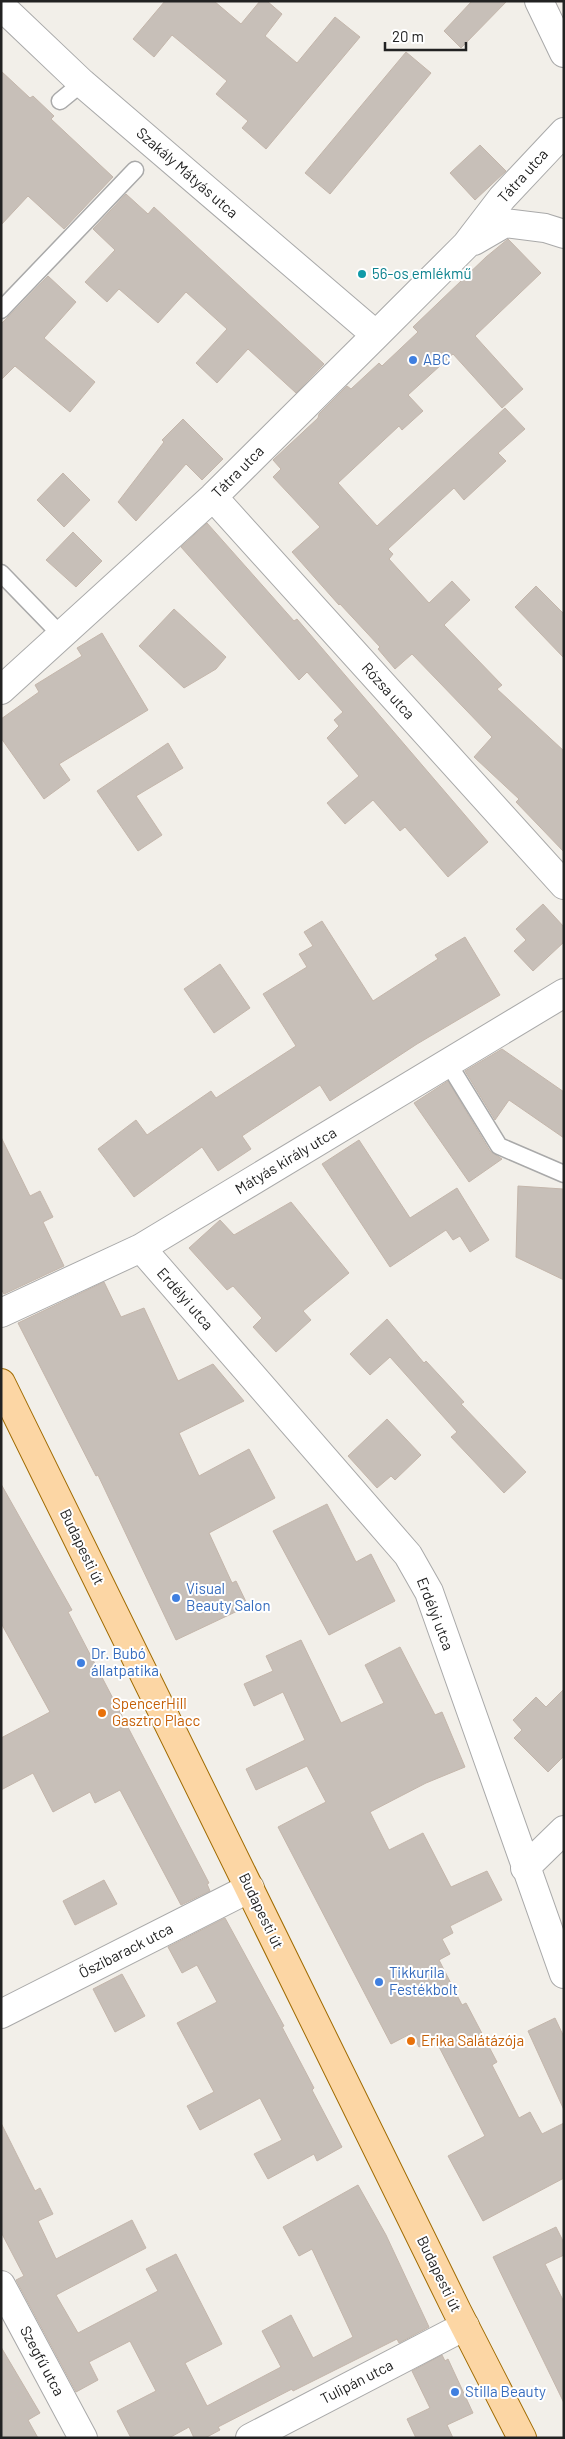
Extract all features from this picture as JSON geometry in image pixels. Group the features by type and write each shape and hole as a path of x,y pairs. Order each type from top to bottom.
{"main road":[{"name":"Budapesti út","path":"1,1383 465,2326 522,2438"}],"street":[{"path":"539,1 564,53"},
{"name":"Szakály Mátyás utca","path":"1,6 82,83 376,336"},
{"name":"Tátra utca","path":"1,690 213,497 376,336 466,245 502,198 564,132"},
{"name":"Tátra utca","path":"466,245 505,223 545,228 564,234"},
{"name":"Rózsa utca","path":"213,497 564,885"},
{"name":"Mátyás király utca","path":"1,1313 141,1248 564,994"},
{"name":"Erdélyi utca","path":"141,1248 408,1555 420,1574 564,1974"},
{"path":"525,1868 564,1830"},
{"name":"Őszibarack utca","path":"1,2014 250,1888"},
{"name":"Szegfű utca","path":"1,2285 83,2438"},
{"name":"Tulipán utca","path":"250,2438 465,2326"}],"lane":[{"path":"60,101 82,83"},
{"path":"1,310 135,170"},
{"path":"1,573 61,635"},
{"path":"448,1063 500,1146 564,1174"}],"building":[{"path":"165,1 214,1 241,24 260,1 267,1 282,14 265,36 297,63 335,17 360,37 266,149 242,128 248,121 216,94 227,81 172,35 154,57 133,39"},
{"path":"472,1 507,1 461,48 444,31"},
{"path":"406,52 431,73 330,194 305,173"},
{"path":"1,71 30,98 33,96 54,116 51,119 113,177 64,229 28,196 1,225"},
{"path":"480,145 506,171 475,200 450,173"},
{"path":"126,194 148,214 154,207 324,364 296,393 248,349 217,383 196,363 227,329 186,292 158,323 119,289 107,302 85,282 115,250 93,229"},
{"path":"508,239 541,273 475,336 523,389 502,408 453,354 408,395 423,411 402,430 399,426 338,483 377,526 505,408 525,429 498,453 506,461 464,500 454,488 388,549 393,554 389,559 429,603 452,581 470,600 444,625 502,685 497,689 564,751 564,852 516,802 519,799 474,757 492,737 412,654 395,669 378,649 380,647 339,605 292,552 320,527 273,477 281,469 273,460 318,418 319,414 347,386 351,389 379,363 382,366 418,332 413,327 486,257"},
{"path":"48,276 76,302 44,338 95,382 70,412 15,366 1,380 1,324"},
{"path":"183,419 223,459 202,480 186,464 136,521 118,502 164,442 162,440"},
{"path":"63,473 90,500 64,527 37,500"},
{"path":"207,523 294,621 297,619 488,842 448,877 405,827 400,831 373,800 345,824 327,803 359,776 327,738 339,726 334,720 343,712 307,672 299,680 181,547"},
{"path":"73,532 102,561 76,587 46,560"},
{"path":"536,586 564,614 564,658 515,607"},
{"path":"174,609 226,657 216,669 184,688 139,646"},
{"path":"102,633 148,710 59,764 70,780 44,799 1,738 1,719 39,692 35,685 82,656 77,648"},
{"path":"168,743 183,768 136,796 162,835 138,851 97,791"},
{"path":"543,904 564,927 564,942 533,971 514,951 526,940 516,929"},
{"path":"322,921 373,1001 438,959 435,955 465,937 500,995 417,1044 330,1101 320,1085 242,1136 251,1149 218,1171 202,1147 134,1197 98,1149 136,1120 147,1135 211,1091 216,1098 296,1046 263,994 307,967 299,954 313,946 304,932"},
{"path":"220,964 250,1008 214,1033 184,989"},
{"path":"502,1049 564,1092 564,1138 509,1100 495,1120 465,1071"},
{"path":"448,1081 490,1151 502,1159 469,1182 414,1103"},
{"path":"1,1137 30,1196 40,1191 53,1217 43,1222 64,1266 4,1294 1,1289"},
{"path":"359,1140 410,1218 457,1188 489,1240 470,1252 460,1236 453,1240 446,1230 390,1267 322,1164"},
{"path":"518,1186 563,1189 564,1280 516,1257"},
{"path":"291,1202 349,1273 303,1311 311,1320 276,1352 253,1327 262,1318 233,1286 227,1290 189,1248 220,1220 234,1235"},
{"path":"104,1282 121,1317 144,1308 178,1381 213,1364 244,1401 179,1433 199,1476 249,1449 275,1498 209,1533 232,1583 236,1581 248,1606 176,1640 98,1475 96,1476 18,1323"},
{"path":"387,1319 424,1363 426,1361 464,1402 461,1404 526,1472 504,1493 451,1437 457,1432 390,1357 370,1375 350,1354"},
{"path":"387,1419 421,1455 395,1480 391,1476 377,1488 348,1456"},
{"path":"1,1484 72,1610 68,1612 209,1883 207,1884 210,1891 181,1905 120,1790 95,1803 90,1792 53,1812 33,1773 1,1790 1,1738 50,1712 1,1623"},
{"path":"327,1504 356,1562 371,1554 395,1601 329,1635 273,1531"},
{"path":"301,1640 341,1723 384,1703 365,1665 400,1647 435,1715 442,1712 465,1767 426,1783 370,1812 389,1850 423,1833 451,1887 487,1871 502,1900 450,1926 453,1933 442,1939 450,1954 439,1960 462,2005 466,2003 497,2062 492,2065 519,2118 530,2112 542,2134 564,2123 564,2178 483,2221 448,2156 485,2136 435,2039 419,2047 412,2033 391,2044 278,1827 326,1802 307,1766 256,1790 246,1769 305,1740 283,1692 254,1706 244,1684 273,1671 266,1656"},
{"path":"564,1689 564,1756 548,1772 514,1738 522,1730 513,1720 536,1697 546,1707"},
{"path":"104,1880 117,1904 75,1925 63,1901"},
{"path":"225,1918 284,2026 282,2027 314,2088 312,2090 342,2147 317,2161 314,2154 268,2179 254,2154 282,2140 260,2098 200,2130 187,2106 214,2092 177,2023 217,2002 197,1965 182,1973 168,1947"},
{"path":"122,1974 145,2016 115,2032 93,1989"},
{"path":"555,2018 564,2037 564,2110 528,2031"},
{"path":"1,2123 35,2191 40,2188 53,2214 38,2221 56,2259 132,2220 146,2248 56,2295 78,2333 158,2291 146,2269 176,2254 222,2344 185,2363 207,2406 281,2367 262,2331 291,2315 313,2358 353,2337 312,2249 299,2256 283,2227 358,2185 386,2235 429,2327 399,2343 397,2339 293,2391 292,2389 218,2427 220,2430 205,2438 194,2438 189,2427 169,2438 131,2438 117,2411 156,2391 130,2341 89,2362 98,2380 76,2392 16,2280 24,2276 1,2232"},
{"path":"556,2227 564,2243 564,2255 545,2264 564,2302 564,2403 493,2257"},
{"path":"1,2347 40,2413 28,2420 38,2438 1,2438"},
{"path":"442,2355 445,2361 448,2359 473,2413 447,2425 453,2438 416,2438 407,2419 430,2408 412,2371"}],"place":[{"name":"56-os emlékmű","path":"362,274"},
{"name":"ABC","path":"413,360"},
{"name":"Visual Beauty Salon","path":"176,1598"},
{"name":"Dr. Bubó állatpatika","path":"81,1663"},
{"name":"SpencerHill Gasztro Placc","path":"102,1713"},
{"name":"Tikkurila Festékbolt","path":"379,1982"},
{"name":"Erika Salátázója","path":"411,2041"},
{"name":"Stilla Beauty","path":"455,2392"}]}
